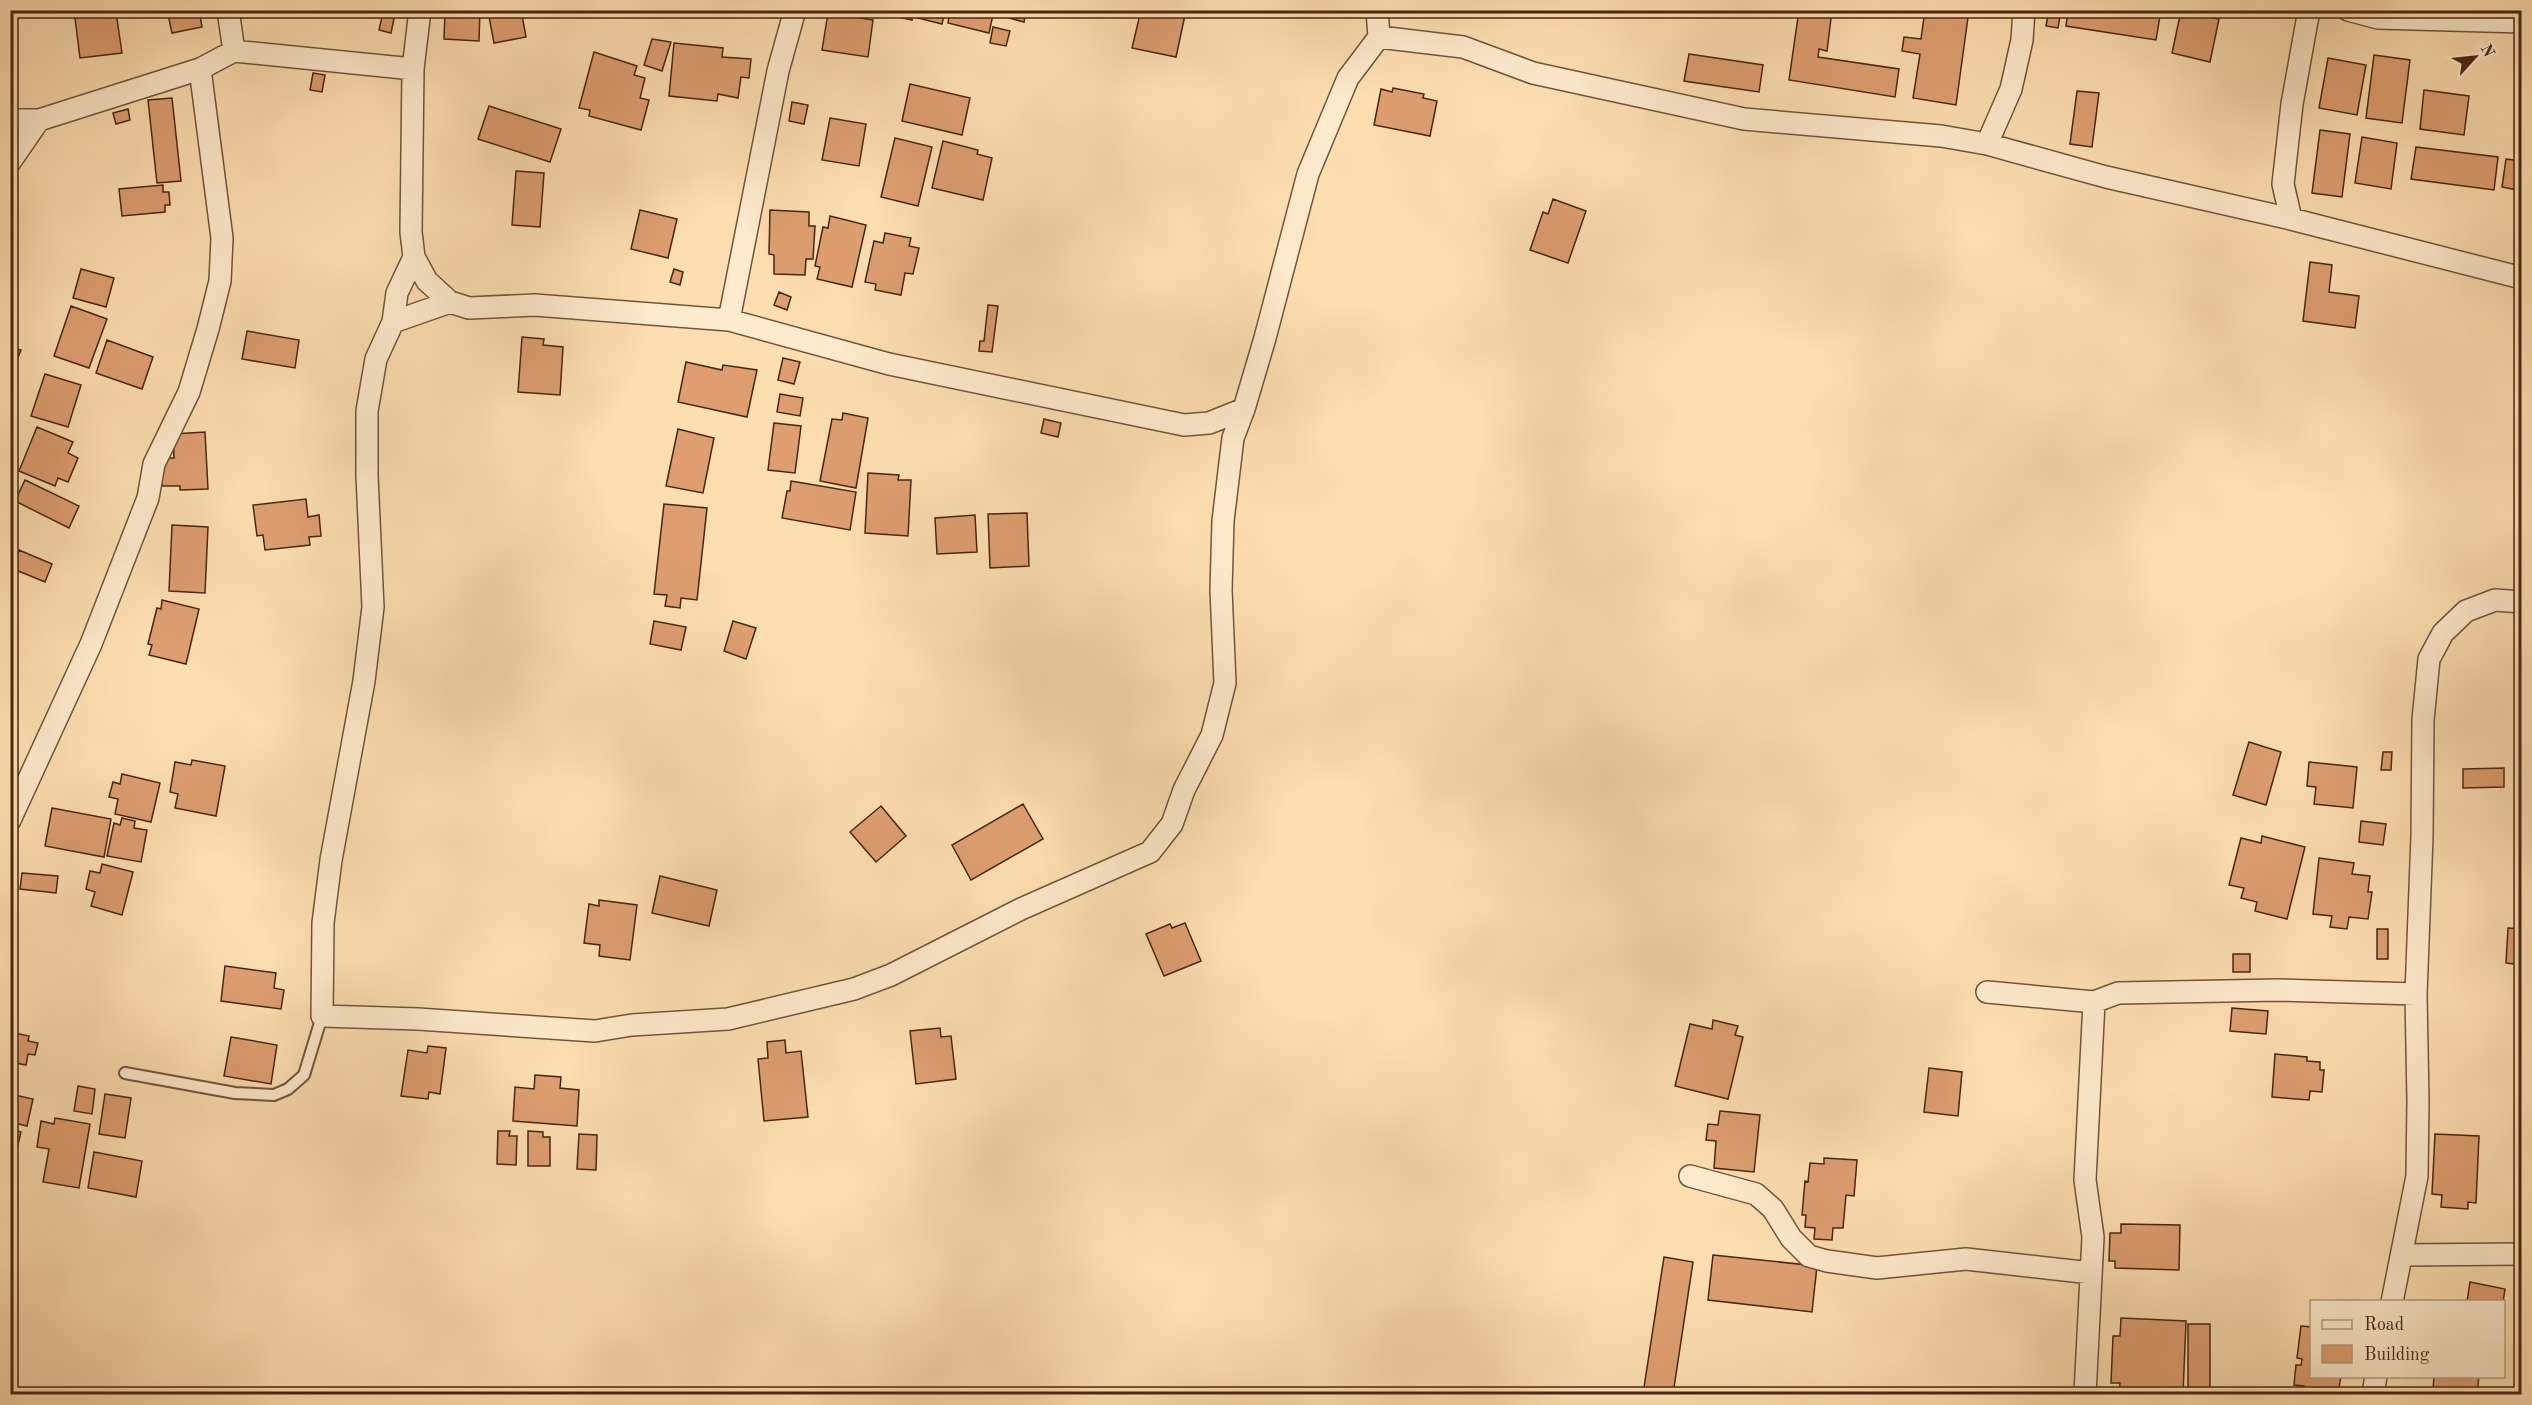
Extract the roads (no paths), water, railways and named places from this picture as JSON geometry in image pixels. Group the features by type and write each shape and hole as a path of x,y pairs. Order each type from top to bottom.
{"street":[{"path":"228,10 234,51"},
{"path":"420,10 413,69 411,232 414,257 427,281 450,302 469,308 535,305 729,320 889,364 1184,425 1209,423 1244,409"},
{"path":"729,320 778,71 795,10"},
{"path":"414,257 397,293 393,322 376,359 367,411 367,476 373,607 364,681 323,923 322,1016 418,1019 595,1031 632,1025 729,1019 854,989 891,975 1021,909 1150,852 1172,824 1184,790 1212,735 1225,683 1221,590 1223,521 1233,438 1266,338 1308,174 1348,78 1379,37 1377,10"},
{"path":"1987,144 2011,89 2022,40 2024,10"},
{"path":"2292,219 2283,184 2292,104 2309,10"},
{"path":"2348,10 2378,18 2522,22"},
{"path":"1379,37 1463,47 1533,73 1744,119 1941,136 1987,144 2106,177 2292,219 2522,278"},
{"path":"10,120 39,120 200,69 234,51 413,69"},
{"path":"10,820 91,644 148,498 154,464 189,392 220,281 222,238 200,69"},
{"path":"10,162 39,120"},
{"path":"393,322 450,302"},
{"path":"2392,1300 2417,1176 2416,994 2422,836 2423,720 2429,659 2443,633 2466,611 2495,600 2522,602"},
{"path":"1987,992 2094,1002 2118,993 2278,990 2416,994"},
{"path":"2085,1395 2093,1237 2085,1180 2094,1002"},
{"path":"1690,1176 1756,1194 1773,1209 1791,1238 1809,1256 1827,1261 1877,1268 1966,1259 2091,1273"},
{"path":"2402,1255 2522,1254"},
{"path":"2373,1395 2376,1378"}],"lane":[{"path":"125,1073 235,1094 274,1095 288,1089 303,1075 322,1016"}]}
